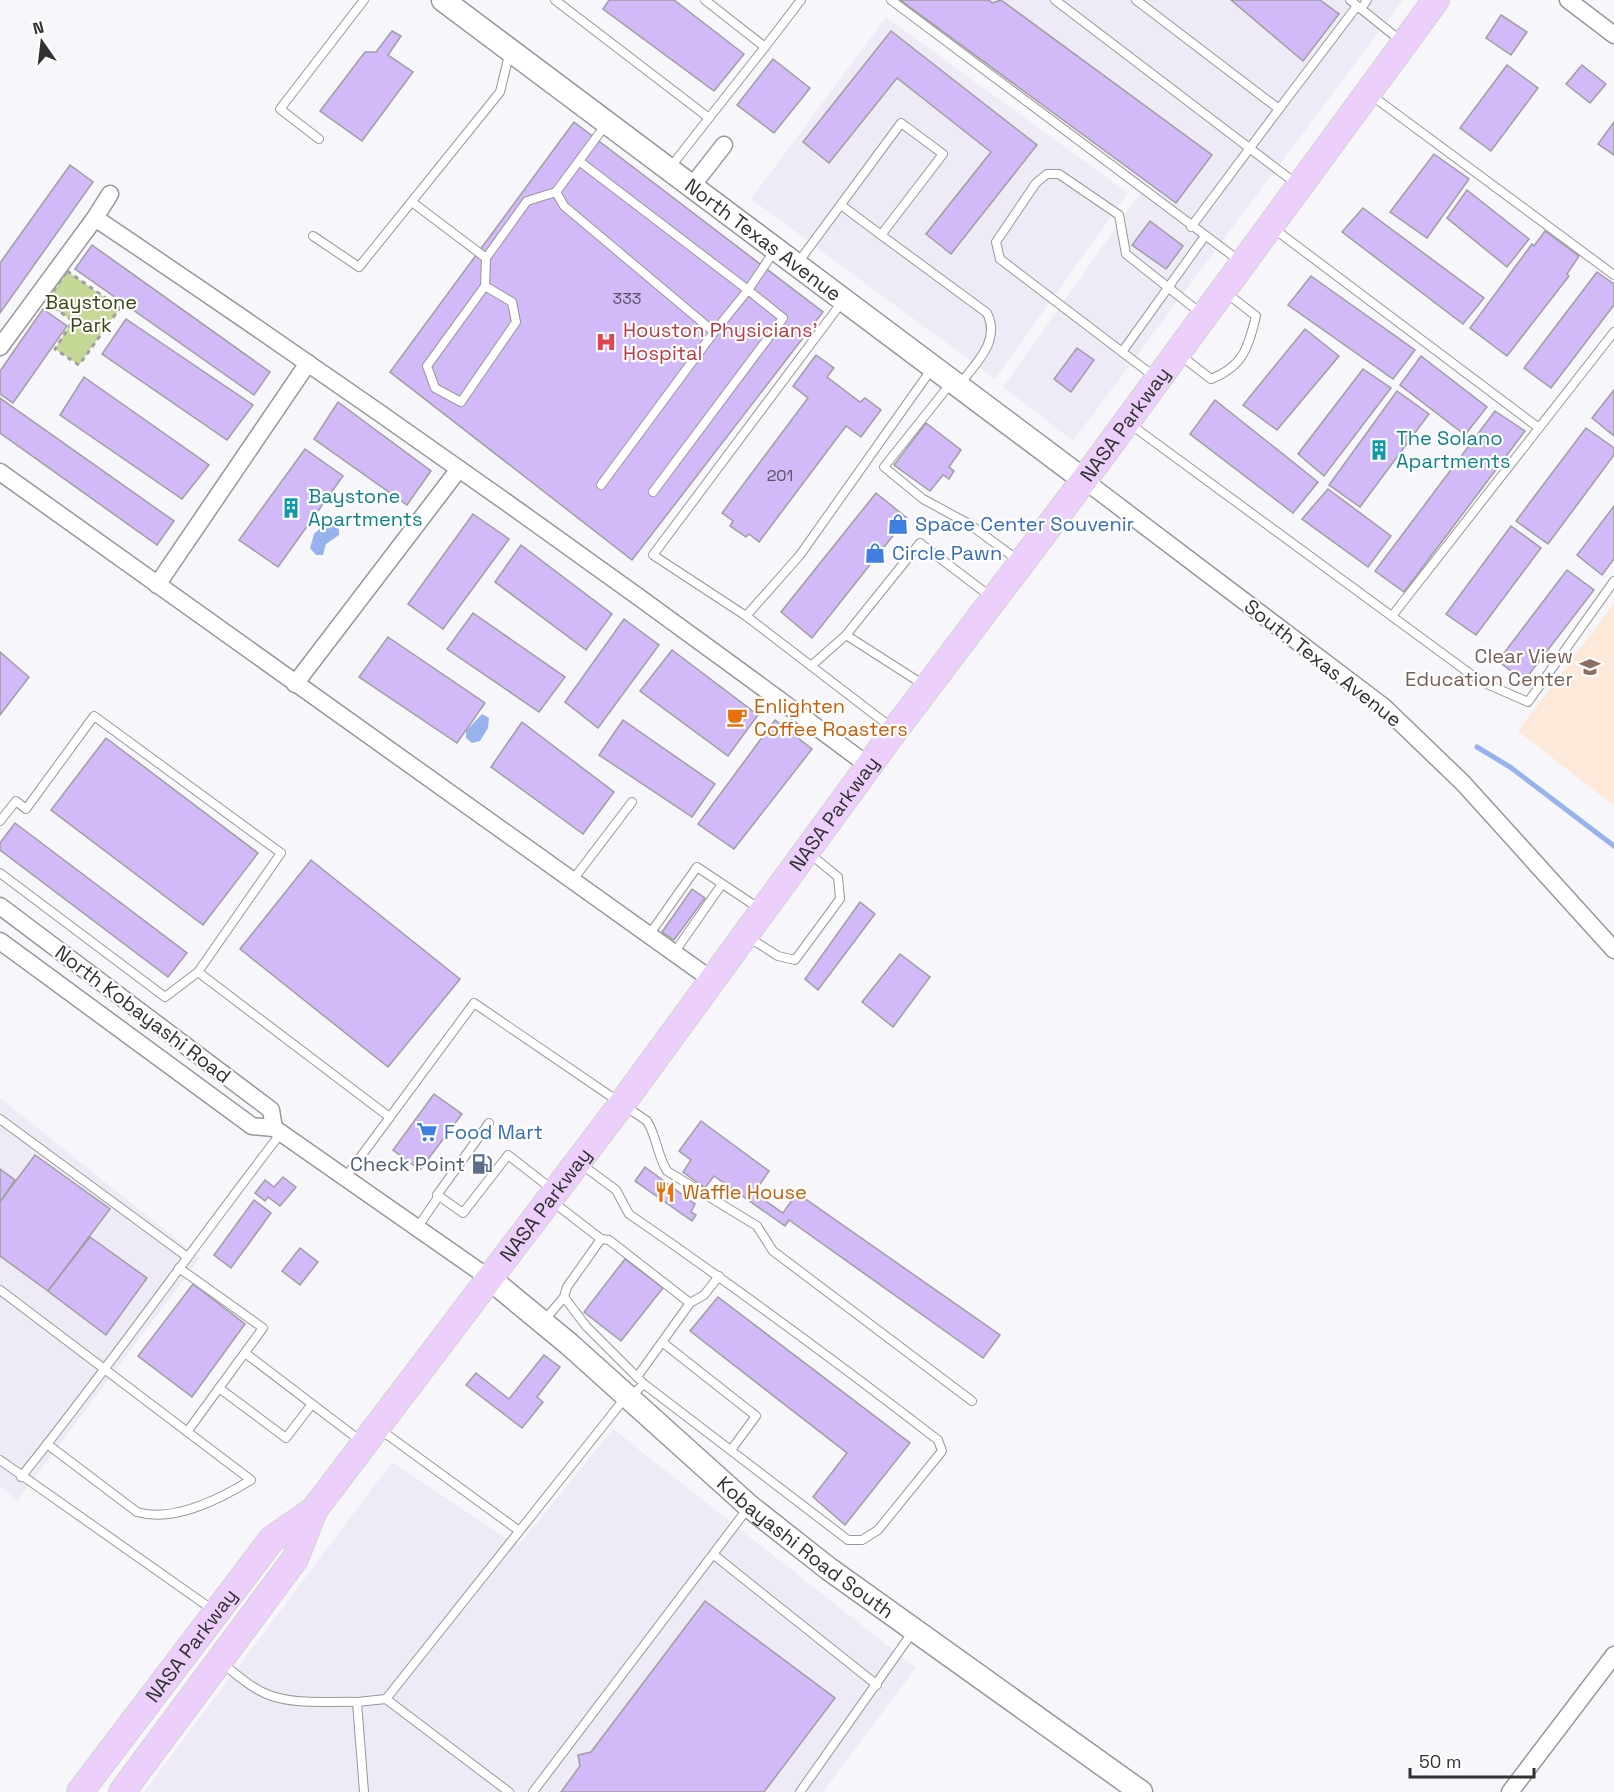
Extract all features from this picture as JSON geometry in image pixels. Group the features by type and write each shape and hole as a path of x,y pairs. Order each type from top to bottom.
{"main road":[{"name":"NASA Parkway","path":"122,1792 295,1559 314,1510 621,1105 895,730 1127,422 1436,0"},
{"name":"NASA Parkway","path":"80,1792 272,1539 314,1510"}],"street":[{"name":"North Texas Avenue","path":"443,0 1084,480"},
{"path":"1568,0 1614,35"},
{"path":"692,186 724,145"},
{"path":"0,347 95,218 110,194"},
{"path":"95,218 308,363 669,617 869,766"},
{"path":"158,585 308,363"},
{"path":"295,684 459,469"},
{"path":"0,472 712,980"},
{"name":"South Texas Avenue","path":"1084,480 1384,707 1463,783 1614,951"},
{"name":"North Kobayashi Road","path":"0,906 271,1110 277,1131"},
{"name":"North Kobayashi Road","path":"0,941 252,1126 277,1131 489,1278"},
{"name":"Kobayashi Road South","path":"489,1278 543,1322 634,1388 749,1506 914,1630 1141,1792"},
{"path":"1510,1792 1614,1655"}],"lane":[{"path":"319,139 280,109 364,0"},
{"path":"555,0 709,118"},
{"path":"705,0 765,47"},
{"path":"669,169 801,0"},
{"path":"891,0 1191,227 1243,263"},
{"path":"1055,0 1299,186"},
{"path":"1136,0 1279,109"},
{"path":"1350,0 1404,44"},
{"path":"1191,227 1279,109 1367,0"},
{"path":"313,236 359,267 500,92 510,51"},
{"path":"1368,93 1614,275"},
{"path":"485,286 512,303 516,322 461,402 435,388 427,366 485,286 486,258 528,201 556,192 607,123"},
{"path":"796,265 901,123 943,154 881,235"},
{"path":"579,160 783,318 653,492"},
{"path":"1158,379 1000,259 996,242 1036,183 1047,174 1059,174 1119,215 1126,254 1204,316"},
{"path":"556,192 564,206 714,332"},
{"path":"412,202 486,258"},
{"path":"841,205 982,309 990,319 993,334 988,346 884,467 923,499 969,524 1021,563"},
{"path":"1270,226 1539,428"},
{"path":"1122,352 1205,236"},
{"path":"601,485 714,332 748,290 776,249"},
{"path":"1177,352 1211,379 1227,373 1248,350 1256,316 1223,290"},
{"path":"844,300 653,555 746,616 895,730"},
{"path":"1392,616 1614,332"},
{"path":"746,616 800,555 933,367"},
{"path":"1127,422 1480,681 1528,702 1614,581"},
{"path":"811,666 846,635 920,543 993,600"},
{"path":"846,635 927,687"},
{"path":"0,821 16,801 26,809 94,716 281,853 198,972 165,997 0,873"},
{"path":"572,881 632,802"},
{"path":"746,935 778,956 795,960 830,915 840,899 838,877 807,851"},
{"path":"649,935 663,922 682,896 697,867 763,911"},
{"path":"674,952 692,920 722,884"},
{"path":"198,972 388,1116"},
{"path":"345,1178 388,1116 474,1003 646,1121 655,1135 659,1157 667,1171 757,1226 773,1251 972,1401"},
{"path":"0,1119 186,1256"},
{"path":"489,1123 437,1195 463,1213 508,1155 601,1239 609,1240 690,1303"},
{"path":"21,1477 105,1368 277,1131"},
{"path":"564,1297 634,1388 731,1450 848,1540 862,1540 878,1530 942,1451 938,1440 719,1276 629,1214 616,1190 578,1162"},
{"path":"417,1228 440,1196"},
{"path":"543,1322 564,1297 567,1287 601,1239"},
{"path":"178,1268 263,1328 188,1432"},
{"path":"386,1699 518,1530 634,1388 662,1342 690,1303 704,1295 719,1276"},
{"path":"0,1290 251,1480 227,1495 201,1505 152,1516 138,1512 47,1444"},
{"path":"662,1342 756,1416 731,1450"},
{"path":"245,1353 312,1404 371,1435 518,1530"},
{"path":"219,1388 286,1438 312,1404"},
{"path":"0,1460 217,1613"},
{"path":"532,1792 749,1506"},
{"path":"714,1555 877,1685"},
{"path":"800,1792 914,1630"},
{"path":"219,1661 251,1685 270,1695 305,1701 357,1702 386,1699 509,1792"},
{"path":"357,1702 364,1792"}],"path":[{"path":"68,271 120,308 79,365 55,348 73,321 46,302 68,271"}],"shaded area":[{"path":"885,0 1403,0 1073,441 1003,387 1141,192"},
{"path":"886,17 1128,193 995,379 751,199"},
{"name":"Clear View Education Center","path":"1614,603 1614,806 1518,731"},
{"path":"0,1098 200,1258 17,1501 0,1486"},
{"path":"613,1429 916,1668 823,1792 144,1792 392,1462 518,1546"}],"green space":[{"name":"Baystone Park","path":"67,271 120,308 79,365 55,349 72,321 46,302"}],"water":[{"path":"332,522 339,529 339,535 326,544 323,555 316,555 310,548 314,534 326,523"},
{"path":"482,714 489,718 488,728 480,741 472,743 466,738 466,731"}],"building":[{"path":"609,0 674,0 744,54 714,91 603,9"},
{"path":"900,0 989,0 992,3 1001,0 1212,155 1176,203"},
{"path":"1231,0 1320,0 1339,14 1303,61"},
{"path":"1501,15 1527,32 1511,55 1486,38"},
{"path":"392,31 401,36 388,55 413,72 362,141 320,111 365,52 376,52"},
{"path":"891,31 1037,145 951,254 926,234 991,152 897,78 829,163 803,142"},
{"path":"773,59 810,88 774,133 737,105"},
{"path":"1507,65 1538,88 1491,151 1460,128"},
{"path":"1582,65 1606,84 1590,103 1566,84"},
{"name":"Houston Physicians' Hospital","path":"574,122 823,312 632,560 390,372"},
{"path":"1614,122 1614,155 1598,144"},
{"path":"1434,154 1469,179 1427,238 1390,212"},
{"path":"70,165 93,182 0,313 0,263"},
{"path":"1467,190 1529,239 1507,267 1447,218"},
{"path":"1363,208 1484,298 1463,324 1342,232"},
{"path":"1150,221 1183,246 1166,269 1132,245"},
{"path":"1545,231 1579,256 1567,274 1569,276 1507,356 1470,328 1532,244 1534,246"},
{"path":"92,245 270,372 254,395 75,269"},
{"path":"1597,272 1614,284 1614,305 1551,388 1524,368"},
{"path":"1311,276 1415,350 1393,379 1288,305"},
{"path":"43,309 67,326 13,403 0,394 0,371"},
{"path":"126,319 253,405 227,440 102,354"},
{"path":"1305,329 1339,356 1277,430 1243,405"},
{"path":"1077,348 1094,360 1071,392 1054,379"},
{"path":"816,355 834,368 827,377 860,402 865,398 881,410 861,437 846,426 759,542 749,534 746,537 730,526 733,521 722,513 808,398 793,386"},
{"path":"1421,356 1487,407 1465,435 1400,385"},
{"path":"1363,369 1391,388 1324,476 1298,454"},
{"path":"84,377 209,465 182,499 60,415"},
{"path":"1614,390 1614,436 1592,418"},
{"name":"The Solano Apartments","path":"1397,391 1429,414 1360,507 1329,485"},
{"path":"0,398 174,521 157,545 0,433"},
{"path":"1215,400 1318,482 1293,513 1190,434"},
{"path":"338,402 431,471 407,505 314,439"},
{"path":"1495,411 1525,431 1404,592 1375,571"},
{"path":"926,423 961,450 949,467 954,471 949,479 943,475 930,491 894,465"},
{"path":"1586,428 1614,448 1614,455 1548,544 1516,521"},
{"name":"Baystone Apartments","path":"305,449 343,476 278,567 239,540"},
{"path":"1328,489 1391,536 1368,567 1302,519"},
{"path":"876,493 907,518 812,638 781,612"},
{"path":"1614,506 1614,559 1602,575 1577,555"},
{"path":"473,514 509,539 443,629 408,604"},
{"path":"1511,526 1541,548 1476,635 1446,614"},
{"path":"521,545 612,614 586,650 495,582"},
{"path":"1567,570 1594,590 1524,681 1498,661"},
{"path":"473,613 565,677 539,712 447,649"},
{"path":"624,619 659,645 598,728 565,702"},
{"path":"388,637 485,703 457,743 359,677"},
{"path":"672,650 758,715 728,756 640,691"},
{"path":"0,652 29,677 0,715"},
{"path":"623,720 715,784 692,817 599,755"},
{"path":"775,720 812,749 734,849 698,824"},
{"path":"522,722 614,792 583,834 491,767"},
{"path":"106,738 258,853 203,925 51,810"},
{"path":"15,823 187,953 168,977 0,850 0,843"},
{"path":"311,860 460,979 388,1067 240,949"},
{"path":"692,889 705,898 674,940 662,932"},
{"path":"860,902 875,914 818,990 805,979"},
{"path":"900,954 930,977 893,1027 862,1002"},
{"name":"Food Mart","path":"434,1094 462,1114 420,1170 393,1150"},
{"path":"701,1121 769,1171 754,1193 783,1213 797,1193 1000,1335 983,1358 789,1220 785,1226 714,1176 705,1188 683,1172 691,1160 679,1151"},
{"path":"35,1155 110,1209 48,1291 0,1256 0,1202"},
{"name":"Waffle House","path":"645,1167 695,1204 691,1212 696,1215 692,1221 635,1181"},
{"path":"0,1169 15,1180 0,1202"},
{"path":"283,1177 296,1187 280,1206 268,1197 265,1201 255,1193 265,1180 274,1187"},
{"path":"254,1200 271,1213 231,1268 214,1255"},
{"path":"90,1237 147,1278 106,1335 48,1291"},
{"path":"300,1248 318,1262 300,1285 282,1271"},
{"path":"625,1259 663,1288 621,1341 584,1312"},
{"path":"193,1284 245,1324 192,1397 138,1356"},
{"path":"718,1297 910,1443 845,1525 813,1497 847,1453 690,1331"},
{"path":"544,1355 560,1367 537,1397 543,1402 522,1428 466,1385 476,1373 509,1399"},
{"path":"705,1601 835,1698 764,1792 561,1792 580,1766 578,1755 591,1752"}],"waterway":[{"path":"1477,747 1510,767 1614,846"}],"place":[{"name":"Houston Physicians' Hospital","path":"606,342"},
{"name":"The Solano Apartments","path":"1379,450"},
{"name":"Baystone Apartments","path":"291,508"},
{"name":"Space Center Souvenir","path":"898,524"},
{"name":"Circle Pawn","path":"875,553"},
{"name":"Clear View Education Center","path":"1590,667"},
{"name":"Enlighten Coffee Roasters","path":"737,717"},
{"name":"Food Mart","path":"427,1132"},
{"name":"Check Point","path":"482,1164"},
{"name":"Waffle House","path":"665,1192"}]}
